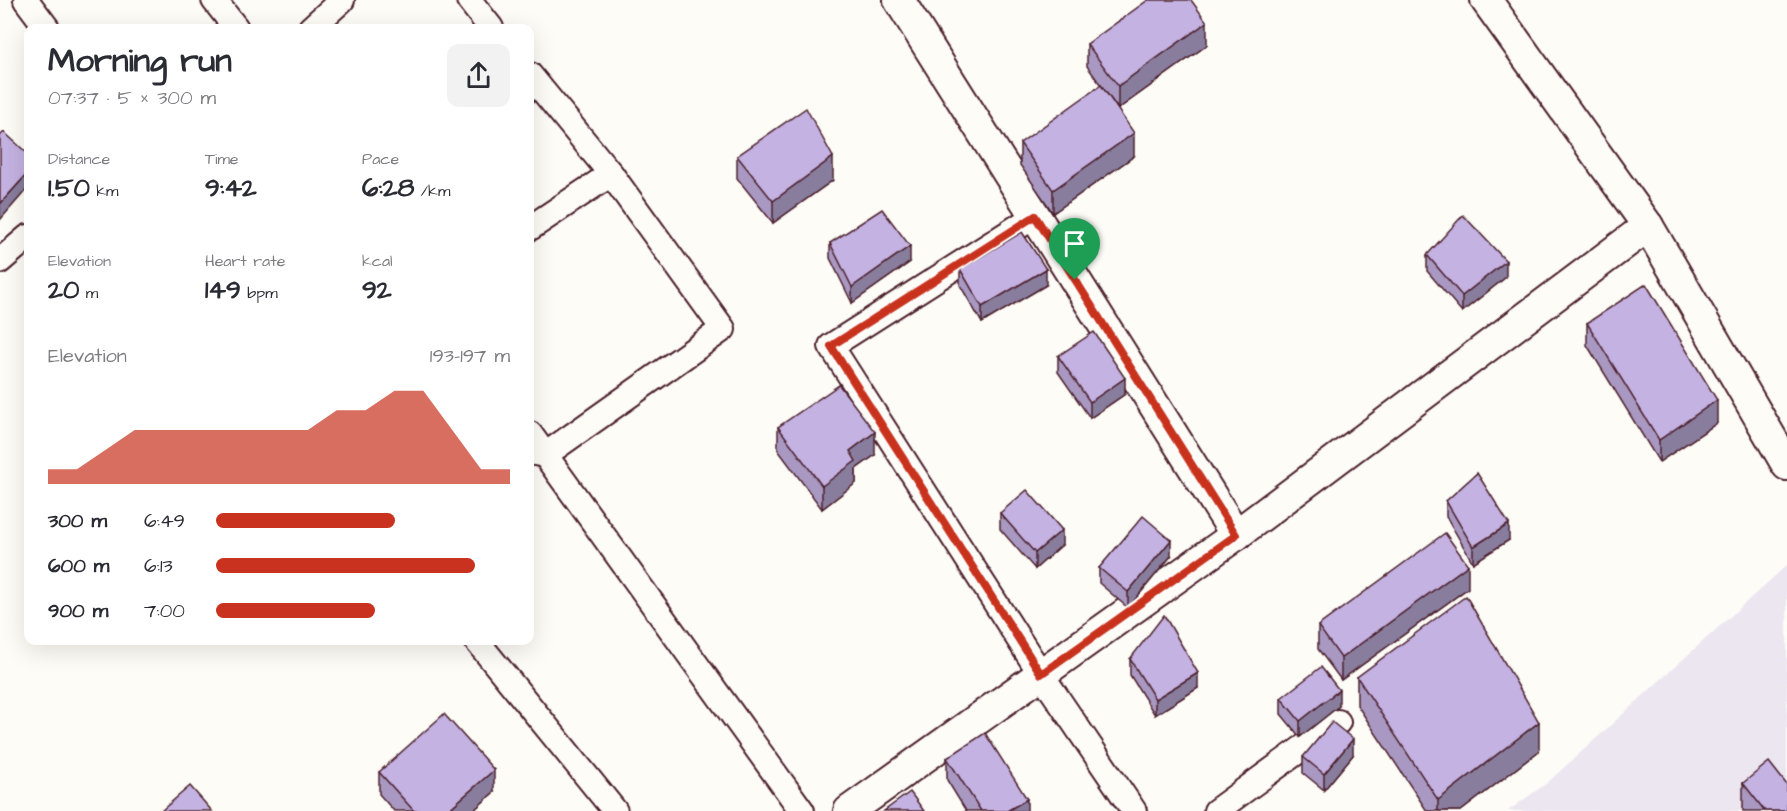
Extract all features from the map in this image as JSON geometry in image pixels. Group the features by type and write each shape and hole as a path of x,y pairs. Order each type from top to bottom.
{"street":[{"path":"26,0 44,24"},
{"path":"214,0 233,24"},
{"path":"315,24 342,0"},
{"path":"469,0 488,24"},
{"path":"898,0 1236,535"},
{"path":"1486,0 1648,226 1787,465"},
{"path":"534,80 611,174 723,329 537,454 802,811"},
{"path":"534,225 611,174"},
{"path":"1035,216 831,346 1041,674 1134,811"},
{"path":"849,811 1236,535 1648,226"},
{"path":"0,261 24,240"},
{"path":"480,645 615,811"},
{"path":"1216,811 1338,722"}],"shaded area":[{"path":"1787,565 1787,811 1508,811 1547,783"}],"building":[{"path":"1148,0 1191,0 1207,22 1118,86 1087,44"},
{"path":"1101,85 1134,133 1053,190 1020,143"},
{"path":"806,108 833,157 773,201 737,156"},
{"path":"4,132 24,150 24,177 0,204 0,136"},
{"path":"882,209 910,246 852,287 830,243"},
{"path":"1463,215 1506,261 1462,296 1427,255"},
{"path":"1022,232 1046,269 982,307 960,269"},
{"path":"1646,284 1717,400 1659,440 1587,323"},
{"path":"1094,332 1125,378 1090,402 1058,356"},
{"path":"839,385 875,432 850,451 856,461 822,486 778,427"},
{"path":"1477,473 1509,524 1473,547 1446,501"},
{"path":"1027,490 1062,530 1035,553 1000,513"},
{"path":"1143,516 1171,540 1128,592 1099,568"},
{"path":"1445,533 1468,565 1341,658 1318,626"},
{"path":"1466,596 1539,722 1438,800 1357,677"},
{"path":"1164,615 1198,673 1155,699 1130,659"},
{"path":"1321,667 1339,690 1300,721 1281,698"},
{"path":"444,714 494,770 447,811 414,811 379,772"},
{"path":"1332,722 1353,739 1324,774 1303,757"},
{"path":"985,733 1027,799 1007,811 981,811 947,758"},
{"path":"1769,762 1787,785 1787,811 1765,811 1743,783"},
{"path":"190,786 212,811 161,811"},
{"path":"910,792 924,811 884,811"}],"route":[{"path":"1035,216 1075,280 1236,535 1041,674 831,346 1035,216"}]}
